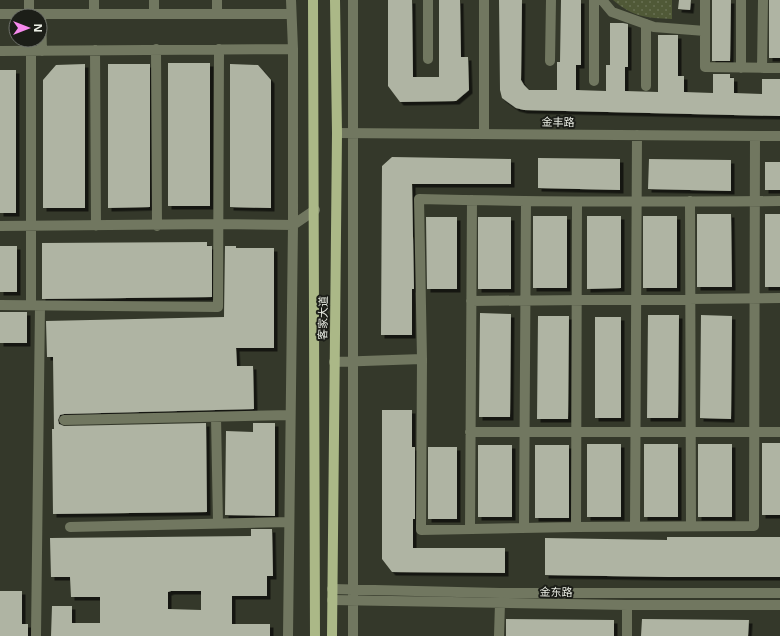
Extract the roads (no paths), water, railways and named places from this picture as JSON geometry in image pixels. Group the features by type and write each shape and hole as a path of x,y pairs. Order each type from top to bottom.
{"main road":[{"name":"客家大道","path":"313,0 315,210 315,636"},
{"name":"客家大道","path":"332,636 336,133 335,0"}],"street":[{"path":"94,0 94,14"},
{"path":"154,0 154,14"},
{"path":"217,0 217,14"},
{"path":"288,636 293,225 293,49 291,0"},
{"path":"353,0 353,636"},
{"path":"428,0 428,59"},
{"path":"484,0 484,133"},
{"path":"550,61 551,0"},
{"path":"594,0 594,81"},
{"path":"602,0 612,12 654,27 705,30"},
{"path":"705,0 705,67 780,68"},
{"path":"741,0 741,68"},
{"path":"762,68 763,0"},
{"path":"48,14 291,14"},
{"path":"646,24 646,86"},
{"path":"25,48 26,51 31,227 35,305 36,636"},
{"path":"156,49 157,226"},
{"path":"0,305 218,307 219,49"},
{"path":"0,51 293,49"},
{"path":"95,50 96,226"},
{"name":"金丰路","path":"336,133 780,136"},
{"path":"635,527 637,134"},
{"path":"755,136 755,201 755,299 754,526 421,530 422,359 418,199 577,202 690,201 755,201 780,201"},
{"path":"470,529 472,200"},
{"path":"524,528 526,201"},
{"path":"690,201 691,526"},
{"path":"576,527 577,202"},
{"path":"0,226 157,226 219,224 293,225 315,210"},
{"path":"471,301 780,298"},
{"path":"334,362 422,359"},
{"path":"64,420 290,415"},
{"path":"216,417 218,524"},
{"path":"470,432 780,432"},
{"path":"70,527 289,522"},
{"name":"金东路","path":"332,589 500,593 780,593"},
{"name":"金东路","path":"332,600 627,605 780,604"},
{"path":"499,636 500,603"},
{"path":"627,605 627,636"}]}
